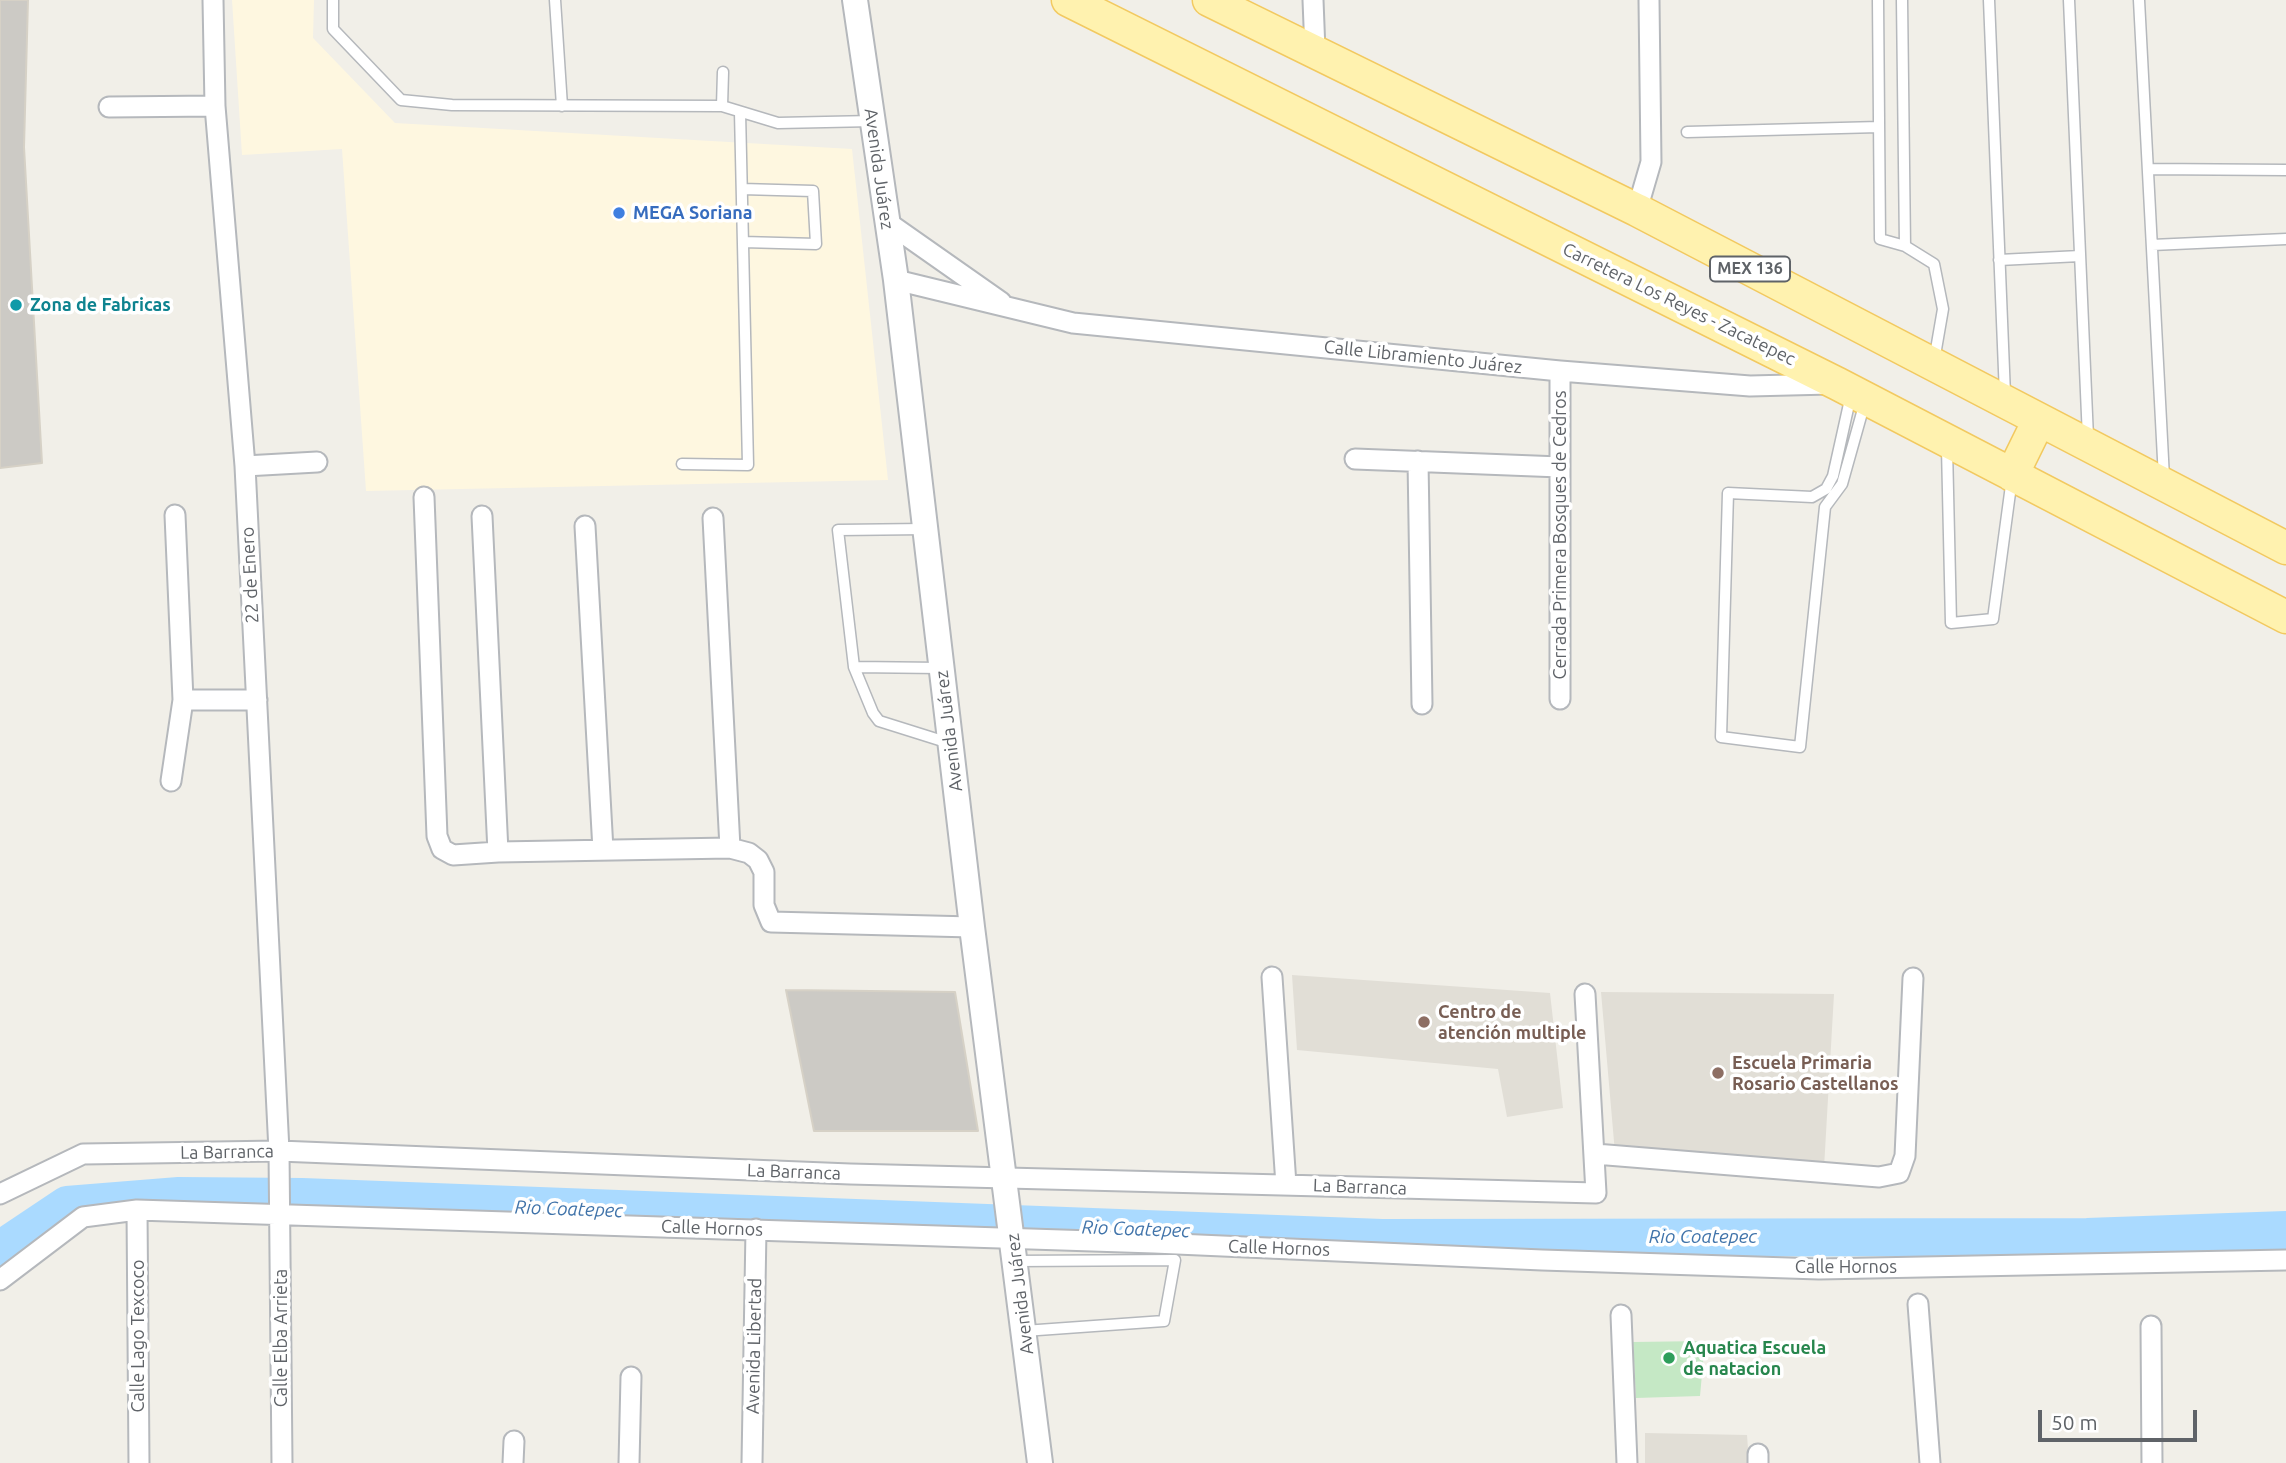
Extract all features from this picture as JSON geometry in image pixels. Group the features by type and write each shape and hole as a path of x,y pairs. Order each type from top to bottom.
{"main road":[{"name":"Carretera Los Reyes - Zacatepec","path":"1068,0 1852,391 2286,617"},
{"name":"MEX 136","path":"1209,0 1637,210 2286,548"},
{"path":"2012,475 2039,420"}],"street":[{"name":"22 de Enero","path":"213,0 215,106 245,466 279,1155"},
{"name":"Avenida Juárez","path":"855,0 896,280 972,927 1040,1463"},
{"path":"1313,0 1315,51"},
{"path":"1637,210 1651,162 1649,0"},
{"path":"109,107 215,106"},
{"name":"Calle Libramiento Juárez","path":"887,222 1010,309"},
{"name":"Calle Libramiento Juárez","path":"896,280 1073,323 1560,371 1852,391"},
{"name":"Cerrada Primera Bosques de Cedros","path":"1560,371 1560,698"},
{"path":"1355,459 1560,467"},
{"path":"1418,461 1422,704"},
{"path":"245,466 317,462"},
{"path":"424,497 438,836 442,849 453,855 730,848 749,853 758,860 764,872 764,905 771,922 972,927"},
{"path":"171,781 183,700 175,515"},
{"path":"482,516 498,852"},
{"path":"713,518 730,848"},
{"path":"585,526 603,850"},
{"path":"183,700 257,700"},
{"path":"1272,977 1286,1185"},
{"path":"1585,994 1595,1154 1880,1177 1899,1172 1905,1156 1913,978"},
{"name":"La Barranca","path":"1,1192 83,1154 279,1155 850,1174 1007,1188 1286,1185 1596,1193 1595,1154"},
{"name":"Calle Elba Arrieta","path":"279,1155 282,1463"},
{"name":"Calle Hornos","path":"0,1280 83,1217 137,1210 280,1210 756,1229 1013,1244 1819,1269 2286,1260"},
{"name":"Calle Lago Texcoco","path":"137,1210 139,1463"},
{"name":"Avenida Libertad","path":"751,1463 756,1229"},
{"path":"1918,1304 1930,1463"},
{"path":"1621,1315 1627,1463"},
{"path":"2151,1326 2152,1463"},
{"path":"629,1463 631,1377"},
{"path":"513,1463 514,1441"}],"lane":[{"path":"333,0 333,29 401,100 452,105 722,106 778,123 873,121"},
{"path":"555,0 562,106"},
{"path":"1878,0 1880,239 1905,246 1934,264 1943,309 1934,365"},
{"path":"1902,0 1905,246"},
{"path":"1989,0 2005,402"},
{"path":"2070,0 2088,445"},
{"path":"2139,0 2164,485"},
{"path":"722,106 723,72"},
{"path":"682,464 748,465 740,112"},
{"path":"1687,132 1879,127"},
{"path":"2148,169 2286,170"},
{"path":"742,189 813,191 816,244 743,242"},
{"path":"2152,244 2286,239"},
{"path":"2000,260 2080,256"},
{"path":"1852,391 1842,484 1825,507 1800,747 1721,737 1728,493 1812,498 1826,489 1833,476 1852,391"},
{"path":"1947,441 1951,623 1993,620 2012,475"},
{"path":"925,529 838,530 854,667 873,713 879,721 950,744"},
{"path":"854,667 942,668"},
{"path":"1013,1244 1175,1260 1164,1321 1024,1331"}],"shaded area":[{"path":"232,0 314,0 313,38 395,123 852,149 888,480 366,491 342,149 242,155"},
{"name":"Centro de atención multiple","path":"1292,975 1550,993 1563,1108 1507,1117 1498,1069 1297,1050"},
{"name":"Escuela Primaria Rosario Castellanos","path":"1601,992 1834,994 1824,1168 1615,1153"},
{"path":"1645,1433 1747,1435 1749,1463 1645,1463"}],"green space":[{"name":"Aquatica Escuela de natacion","path":"1705,1341 1700,1396 1636,1398 1633,1342"}],"building":[{"name":"Zona de Fabricas","path":"0,0 28,0 24,147 42,463 0,468"},
{"path":"786,990 955,992 978,1131 814,1131"}],"waterway":[{"name":"Rio Coatepec","path":"0,1250 67,1205 179,1196 302,1197 1382,1238 2087,1237 2286,1230"}],"place":[{"name":"MEGA Soriana","path":"619,213"},
{"name":"Zona de Fabricas","path":"16,305"},
{"name":"Centro de atención multiple","path":"1424,1022"},
{"name":"Escuela Primaria Rosario Castellanos","path":"1718,1073"},
{"name":"Aquatica Escuela de natacion","path":"1669,1358"}]}
